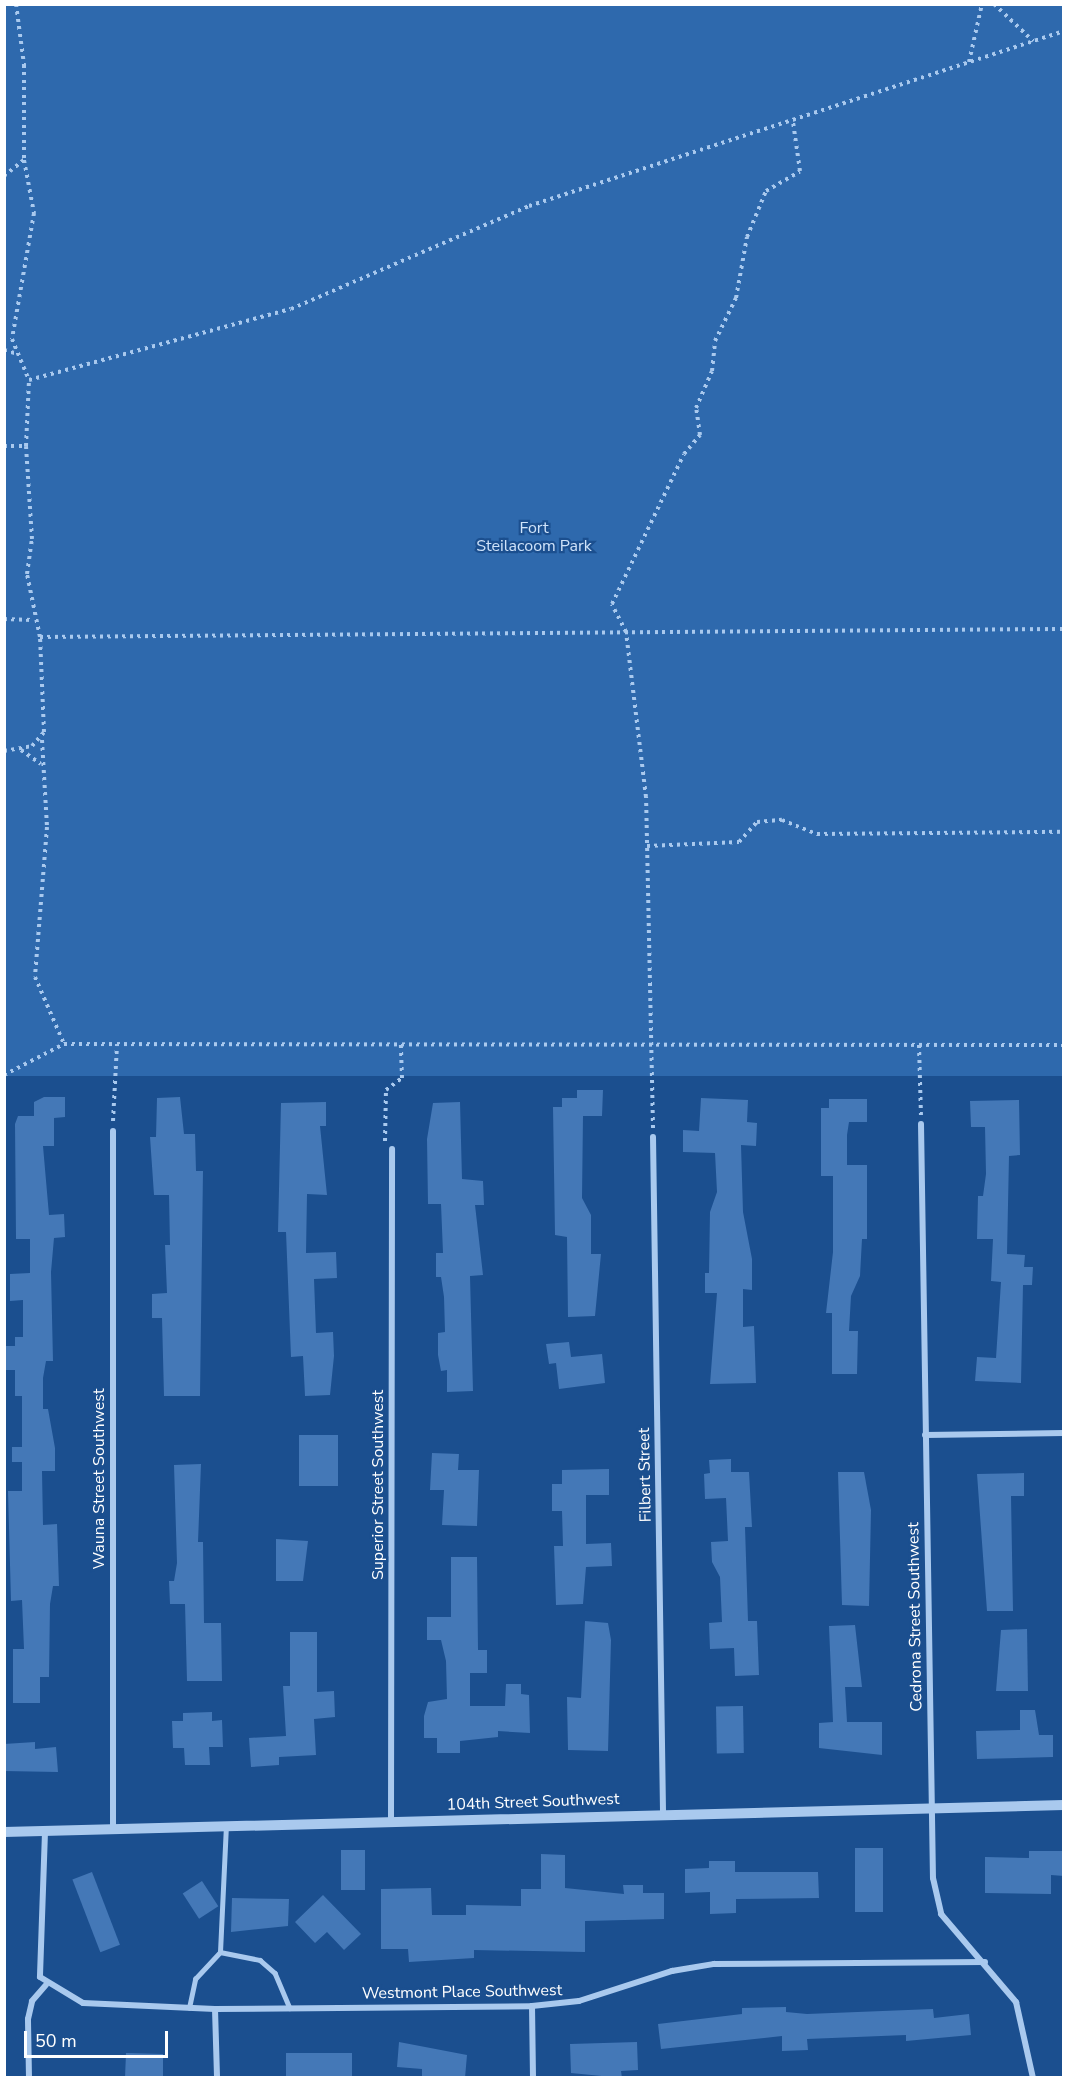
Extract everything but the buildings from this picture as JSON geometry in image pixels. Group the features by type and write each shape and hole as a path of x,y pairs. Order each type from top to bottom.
{"street":[{"name":"Cedrona Street Southwest","path":"921,1124 933,1878 941,1914 985,1962 1021,2013 1033,2078"},
{"name":"Wauna Street Southwest","path":"113,1131 113,1828"},
{"name":"Filbert Street","path":"653,1137 663,1813"},
{"name":"Superior Street Southwest","path":"391,1822 392,1149"},
{"path":"925,1434 1064,1433"},
{"name":"104th Street Southwest","path":"4,1832 663,1813 1064,1805"},
{"path":"29,2078 28,2019 32,2001 46,1985 40,1977 45,1832"},
{"name":"Westmont Place Southwest","path":"46,1985 83,2002 189,2008 532,2006 579,2001 672,1971 714,1964 985,1962"},
{"path":"532,2006 533,2078"},
{"path":"215,2009 216,2078"}],"lane":[{"path":"189,2008 195,1979 220,1952 226,1826"},
{"path":"220,1952 260,1960 275,1973 290,2008"}],"path":[{"path":"16,4 24,65 24,160 33,213 12,339 29,380 26,446 32,620 40,637 42,765 47,828 35,977 64,1044"},
{"path":"969,63 982,4"},
{"path":"994,4 1033,41"},
{"path":"29,380 291,309 529,206 793,122 1064,31"},
{"path":"653,1137 647,846 626,632 612,604 684,454 700,435 696,408 712,371 715,341 736,298 747,237 766,191 800,171 793,122"},
{"path":"4,176 24,160"},
{"path":"4,350 19,355"},
{"path":"4,446 26,446"},
{"path":"4,619 32,620"},
{"path":"40,637 1064,629"},
{"path":"4,751 20,750 42,739"},
{"path":"20,750 42,765"},
{"path":"647,846 739,842 757,822 782,820 817,834 1064,832"},
{"path":"4,1075 64,1044 1064,1045"},
{"path":"113,1131 117,1044"},
{"path":"392,1149 385,1142 386,1090 402,1078 401,1044"},
{"path":"919,1045 921,1124"}],"green space":[{"name":"Fort Steilacoom Park","path":"4,5 1063,5 1063,1076 4,1076"}]}
